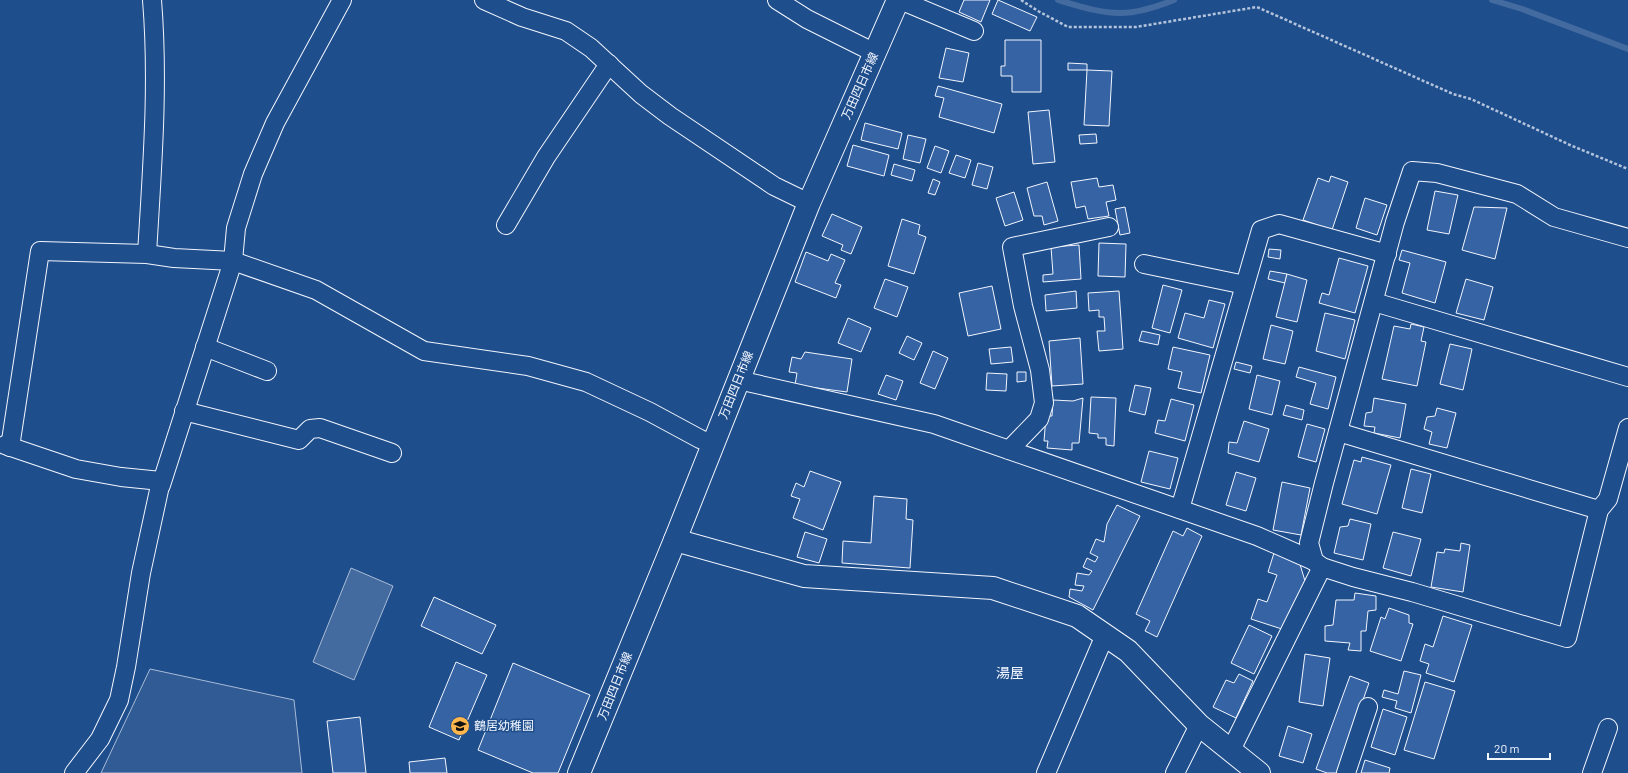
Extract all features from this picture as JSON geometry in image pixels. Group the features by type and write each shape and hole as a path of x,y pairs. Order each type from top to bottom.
{"main road":[{"name":"万田四日市線","path":"579,773 675,540 712,444 810,203 899,0"},
{"path":"675,540 804,576 993,588 1077,616 1128,651 1200,725 1259,773"}],"street":[{"path":"147,254 155,118 156,43 152,0"},
{"path":"160,481 160,485 233,262 236,228 259,160 274,123 342,0"},
{"path":"484,0 522,17 566,31 591,48 641,94 670,116 774,186 810,203"},
{"path":"777,0 807,19 875,53"},
{"path":"899,0 974,31"},
{"path":"506,224 546,157 609,64"},
{"path":"1231,750 1318,564 1309,543 1395,222 1412,171 1437,173 1517,194 1554,217 1628,238"},
{"path":"1180,509 1261,230 1279,224 1387,254"},
{"path":"1009,450 1039,419 1044,403 1040,370 1023,306 1012,247 1109,227"},
{"path":"160,481 121,477 76,469 4,449 40,251 147,254 174,258 233,262 316,290 424,351 528,366 586,382 650,412 712,444"},
{"path":"1144,264 1245,285"},
{"path":"1374,302 1628,377"},
{"path":"205,347 267,371"},
{"path":"738,380 934,424 1257,536 1318,564 1567,638 1599,510 1608,499 1628,428"},
{"path":"184,411 299,440 310,429 320,428 392,453"},
{"path":"1338,432 1599,510"},
{"path":"74,773 100,739 119,700 126,667 141,573 160,481"},
{"path":"1046,773 1105,635"},
{"path":"1346,773 1368,707"},
{"path":"1175,773 1200,725"},
{"path":"1592,773 1608,728"}],"path":[{"path":"1021,0 1068,27 1136,27 1257,7 1453,94 1471,99 1570,145 1628,169"}],"shaded area":[{"path":"351,568 393,586 354,680 313,662"},
{"path":"150,669 294,700 302,773 101,773"}],"building":[{"path":"964,0 990,0 981,22 959,12"},
{"path":"998,0 1037,17 1030,31 992,14"},
{"path":"1005,40 1041,40 1041,92 1012,92 1012,76 1001,76 1001,66 1005,66"},
{"path":"946,48 969,53 963,82 939,78"},
{"path":"1068,63 1087,64 1087,70 1068,70"},
{"path":"1087,70 1112,71 1109,126 1084,125"},
{"path":"938,86 1002,104 994,133 939,117 944,98 935,96"},
{"path":"1049,110 1055,162 1033,164 1028,112"},
{"path":"865,123 902,133 898,149 861,140"},
{"path":"1096,134 1097,143 1080,144 1079,135"},
{"path":"908,135 926,139 920,163 903,159"},
{"path":"853,145 889,155 884,176 847,166"},
{"path":"935,146 949,151 941,173 927,168"},
{"path":"956,155 971,160 965,178 949,173"},
{"path":"978,163 993,167 987,189 972,185"},
{"path":"894,164 915,170 912,181 891,175"},
{"path":"1331,176 1348,182 1332,230 1303,220 1318,178 1329,182"},
{"path":"1097,178 1099,187 1113,185 1116,200 1106,202 1109,216 1088,219 1085,206 1076,208 1071,182"},
{"path":"933,179 940,182 935,195 928,193"},
{"path":"1047,182 1058,221 1044,225 1042,216 1034,216 1027,188"},
{"path":"1435,191 1458,195 1449,234 1427,230"},
{"path":"1014,192 1023,220 1005,226 996,198"},
{"path":"1365,198 1387,205 1377,235 1356,228"},
{"path":"1125,207 1130,233 1120,235 1115,209"},
{"path":"1474,207 1507,208 1495,259 1462,250"},
{"path":"832,214 862,227 851,254 841,250 843,245 822,236"},
{"path":"902,219 920,225 918,234 926,237 914,274 888,266"},
{"path":"1099,243 1126,244 1125,277 1098,276"},
{"path":"1079,245 1081,279 1043,282 1043,275 1053,274 1051,247"},
{"path":"1269,249 1281,250 1280,259 1268,257"},
{"path":"1402,250 1446,262 1435,303 1402,293 1410,263 1399,260"},
{"path":"806,252 828,261 831,254 845,260 835,283 841,285 836,298 795,282"},
{"path":"1339,258 1368,266 1355,313 1319,303 1322,293 1329,295"},
{"path":"1270,271 1287,274 1285,283 1268,279"},
{"path":"1287,274 1307,280 1297,322 1276,317"},
{"path":"885,279 908,287 897,317 874,308"},
{"path":"1466,279 1493,287 1484,320 1456,313"},
{"path":"1163,285 1182,290 1170,333 1152,328"},
{"path":"992,286 1001,329 968,336 959,293"},
{"path":"1076,291 1077,308 1046,311 1045,295"},
{"path":"1119,291 1123,349 1099,351 1097,331 1105,331 1104,317 1099,317 1099,310 1089,311 1088,293"},
{"path":"1209,300 1225,304 1213,348 1178,338 1185,313 1204,318"},
{"path":"1325,313 1355,320 1345,359 1316,351"},
{"path":"848,318 871,328 861,352 838,343"},
{"path":"1411,324 1424,327 1421,341 1426,342 1417,386 1382,379 1394,326 1410,329"},
{"path":"1271,325 1293,331 1285,364 1263,359"},
{"path":"1142,331 1160,335 1158,345 1139,341"},
{"path":"907,336 922,343 914,360 899,353"},
{"path":"1080,338 1083,384 1052,386 1049,341"},
{"path":"1450,344 1472,349 1463,390 1440,384"},
{"path":"1011,347 1013,362 991,364 989,349"},
{"path":"1173,347 1210,355 1201,393 1178,388 1182,372 1168,369"},
{"path":"933,351 948,358 935,389 920,383"},
{"path":"805,352 852,359 847,392 795,385 797,373 789,372 792,357 801,359"},
{"path":"1236,362 1252,366 1250,373 1234,369"},
{"path":"1299,367 1336,377 1328,409 1310,404 1316,383 1296,377"},
{"path":"1017,372 1026,372 1026,381 1017,382"},
{"path":"987,373 1007,374 1006,391 986,390"},
{"path":"886,375 903,381 896,400 878,394"},
{"path":"1257,375 1280,381 1272,415 1249,409"},
{"path":"1135,385 1151,388 1145,415 1129,411"},
{"path":"1091,397 1116,398 1114,446 1106,445 1106,438 1098,438 1098,434 1089,433"},
{"path":"1083,398 1079,443 1072,443 1072,450 1047,448 1048,441 1044,441 1046,416 1052,416 1053,400 1073,401"},
{"path":"1374,398 1406,404 1400,438 1374,433 1375,427 1364,426 1366,413 1372,412"},
{"path":"1171,399 1194,405 1185,441 1155,433 1158,420 1165,421"},
{"path":"1286,405 1304,410 1302,420 1283,415"},
{"path":"1437,408 1456,413 1447,448 1429,444 1432,432 1424,429 1427,417 1435,416"},
{"path":"1244,421 1269,429 1259,462 1228,453 1229,442 1237,443"},
{"path":"1307,424 1325,429 1316,462 1298,457"},
{"path":"1149,451 1178,458 1170,489 1141,482"},
{"path":"1362,457 1391,465 1377,514 1342,504 1354,460 1361,462"},
{"path":"1411,469 1431,474 1422,513 1402,508"},
{"path":"810,471 841,482 823,530 793,518 800,499 791,496 796,483 804,487"},
{"path":"1236,472 1256,478 1246,511 1226,505"},
{"path":"1282,482 1310,488 1301,535 1273,530"},
{"path":"874,496 907,499 906,519 913,520 910,568 842,563 843,541 871,543"},
{"path":"1117,505 1140,516 1093,610 1069,597 1070,589 1082,591 1084,586 1075,585 1077,573 1089,575 1092,571 1083,567 1087,558 1095,562 1098,557 1090,553 1096,539 1104,542 1107,524"},
{"path":"1350,519 1371,524 1363,560 1334,553 1340,527 1348,526"},
{"path":"1187,528 1202,536 1157,637 1145,631 1150,621 1136,614 1173,531 1183,536"},
{"path":"805,532 827,539 819,563 797,557"},
{"path":"1393,532 1421,539 1411,576 1383,568"},
{"path":"1461,543 1470,545 1463,592 1431,587 1437,552 1444,553 1445,549 1460,551"},
{"path":"1274,553 1299,561 1305,581 1288,631 1251,619 1258,599 1267,602 1277,575 1268,572"},
{"path":"1355,593 1376,596 1376,610 1368,611 1366,631 1361,631 1361,651 1348,650 1350,643 1325,641 1325,626 1333,625 1336,600 1354,600"},
{"path":"434,597 496,625 482,654 421,626"},
{"path":"1389,608 1409,615 1409,623 1413,624 1401,661 1370,651 1381,617 1385,619"},
{"path":"1443,616 1472,625 1454,682 1426,673 1429,664 1420,661 1425,644 1433,647"},
{"path":"1249,625 1272,636 1254,674 1231,663"},
{"path":"1305,654 1330,658 1323,706 1299,702"},
{"path":"456,662 487,675 459,740 429,727"},
{"path":"513,663 590,695 558,773 533,773 478,750"},
{"path":"1404,671 1421,675 1411,713 1395,708 1397,701 1382,697 1384,690 1398,694"},
{"path":"1239,674 1253,681 1236,718 1213,707 1226,680 1234,683"},
{"path":"1350,676 1369,683 1337,773 1327,773 1316,769"},
{"path":"1425,682 1455,691 1434,759 1404,750"},
{"path":"1383,709 1407,717 1395,755 1371,747"},
{"path":"360,717 366,773 333,773 327,721"},
{"path":"1288,726 1312,734 1303,763 1279,756"},
{"path":"445,758 447,773 410,773 409,762"},
{"path":"1365,760 1390,768 1389,773 1361,773"}],"waterway":[{"path":"1058,0 1081,7 1112,13 1134,12 1162,5 1174,0"},
{"path":"1492,0 1522,9 1628,49"}],"place":[{"name":"鶴居幼稚園","path":"460,726"}],"district":[{"name":"湯屋","path":"1010,673"}]}
